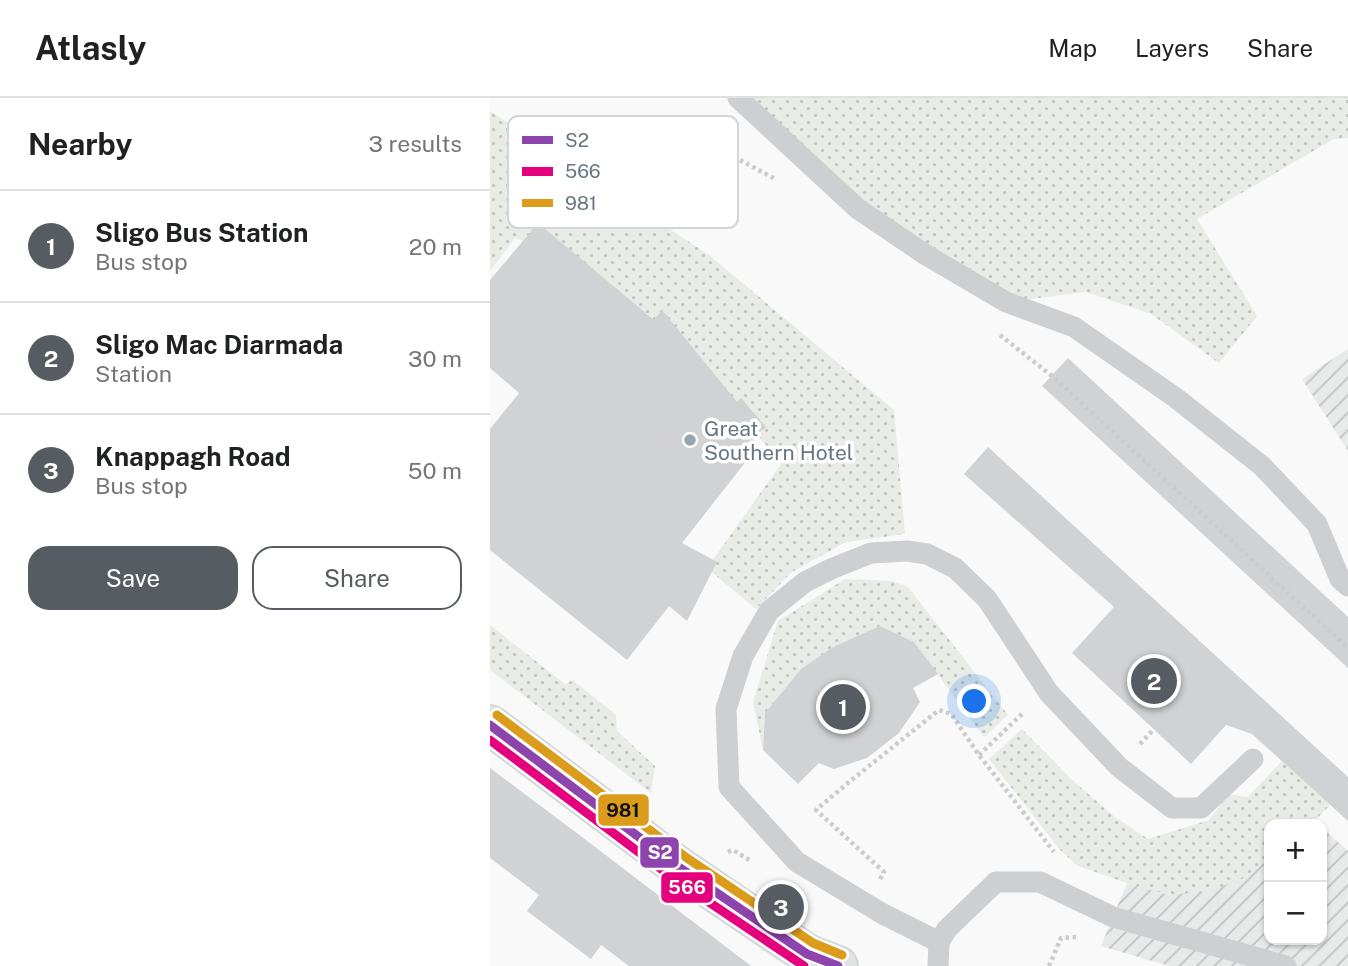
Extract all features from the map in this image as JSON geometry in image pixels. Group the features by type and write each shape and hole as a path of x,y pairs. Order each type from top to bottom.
{"main road":[{"path":"490,725 680,868 816,962"}],"lane":[{"path":"738,98 858,209 926,255 1006,302 1074,327 1176,398 1262,466 1317,524 1340,579 1348,586"},
{"path":"939,942 883,914 797,862 729,787 726,709 743,656 769,611 805,582 871,553 906,551 928,554 956,568 987,599 1049,693 1119,767 1172,808 1201,808 1253,759"},
{"path":"938,966 939,942 947,929 996,882 1040,882 1113,917 1286,966"}],"path":[{"path":"740,160 783,183"},
{"path":"999,335 1052,376 1348,648"},
{"path":"866,903 884,872 816,810 939,710 951,713 979,755 1057,856"},
{"path":"979,755 1017,719"},
{"path":"1049,966 1061,938 1087,939"}],"shaded area":[{"path":"738,98 1348,98 1348,138 1334,139 1197,219 1257,316 1219,363 1151,314 1086,292 1006,302 926,255"},
{"path":"490,111 508,123 508,228 668,228 709,255 894,410 905,534 846,542 792,572 756,609 707,568 781,464 664,320 655,333 558,251 515,238 490,271"},
{"path":"1348,349 1348,451 1302,379"},
{"path":"845,579 893,581 908,587 1008,715 984,737 914,642 880,626 833,647 801,669 765,713 763,750 753,702 778,621"},
{"path":"490,625 565,684 573,680 616,715 617,731 655,766 651,793 490,670"},
{"path":"1022,729 1072,780 1115,817 1148,839 1209,820 1228,794 1248,797 1282,761 1330,805 1317,819 1264,819 1264,863 1242,879 1209,891 1170,895 1078,866 1061,851 989,759"},
{"path":"1327,832 1348,851 1348,966 1169,966 1101,946 1127,883 1170,895 1242,879 1264,863 1264,945 1327,945"}],"building":[{"name":"Great Southern Hotel","path":"534,228 544,228 654,320 662,310 737,402 741,398 766,427 752,438 758,446 682,543 717,562 687,621 669,606 627,660 490,550 490,429 519,393 490,368 490,280"},
{"path":"1068,358 1348,617 1348,668 1042,386"},
{"path":"988,447 1348,777 1348,821 1252,734 1226,725 1191,764 1072,653 1114,607 964,474"},
{"path":"880,626 914,642 938,674 913,688 920,702 899,733 867,758 834,769 819,763 798,784 763,750 765,713 801,669 833,647"},
{"path":"490,768 751,966 629,966 601,945 591,959 527,911 539,895 490,858"}],"transit line":[{"name":"981","path":"497,715 687,858 813,943 842,955"},
{"name":"S2","path":"490,725 680,868 807,954 838,966"},
{"name":"566","path":"490,740 673,878 804,966"}],"place":[{"name":"Great Southern Hotel","path":"690,440"},
{"name":"Sligo Mac Diarmada","path":"1154,681"},
{"name":"Sligo Bus Station","path":"843,707"},
{"name":"Knappagh Road","path":"781,907"}]}
